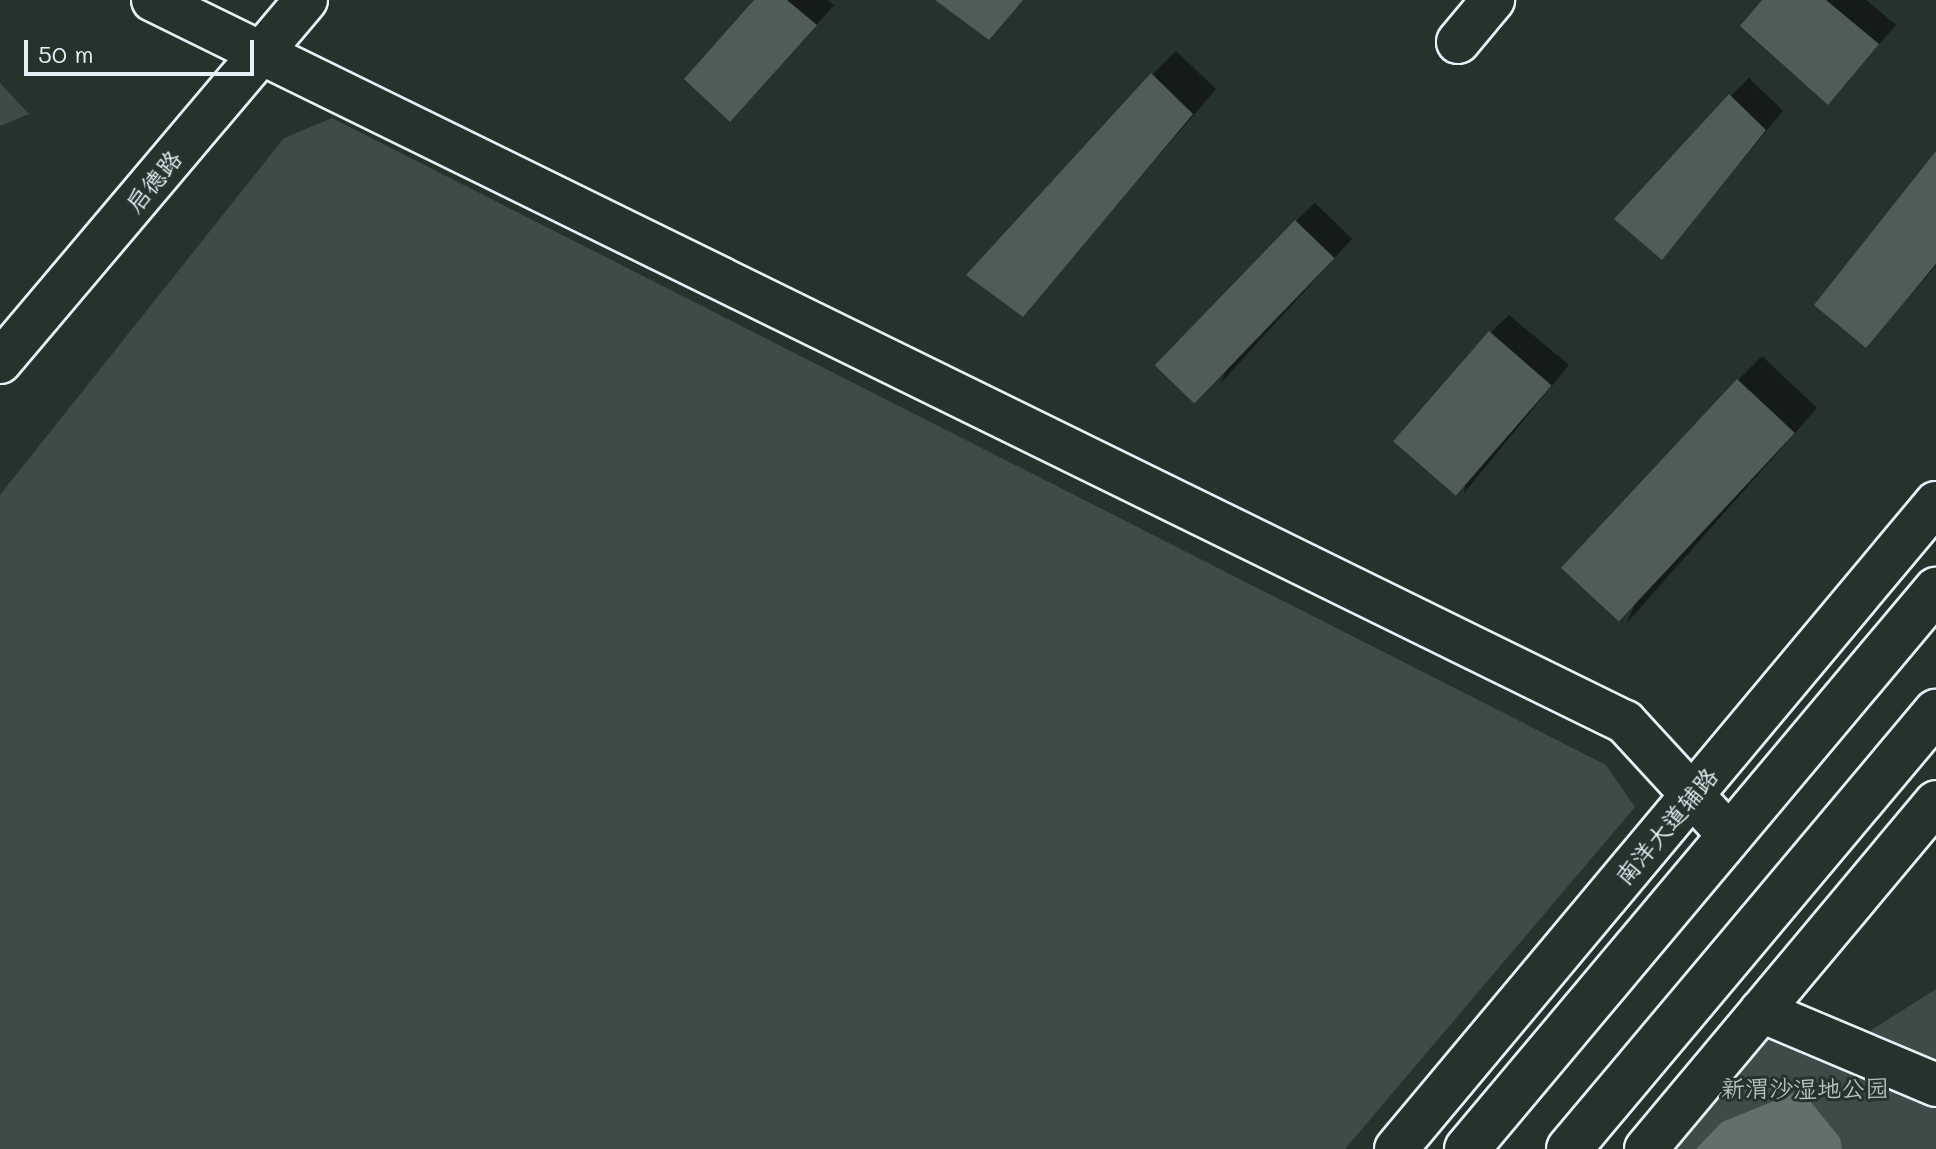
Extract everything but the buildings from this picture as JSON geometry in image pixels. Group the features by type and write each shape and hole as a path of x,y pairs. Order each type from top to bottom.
{"main road":[{"path":"1467,1149 1936,590"},
{"path":"1569,1149 1936,712"}],"street":[{"path":"153,0 1625,722 1730,836"},
{"name":"启德路","path":"0,362 306,0"},
{"path":"1458,42 1493,0"},
{"name":"南洋大道辅路","path":"1396,1149 1936,503"},
{"path":"1646,1149 1936,802"},
{"path":"1761,1011 1936,1085"}],"green space":[{"path":"0,83 29,114 0,126"},
{"path":"332,118 1606,765 1635,807 1345,1149 0,1149 0,495 284,138"},
{"name":"新渭沙湿地公园","path":"1936,989 1936,1149 1671,1149 1787,1013 1854,1041"}],"shaded area":[{"path":"1801,1090 1840,1138 1842,1149 1696,1149 1722,1122"}]}
